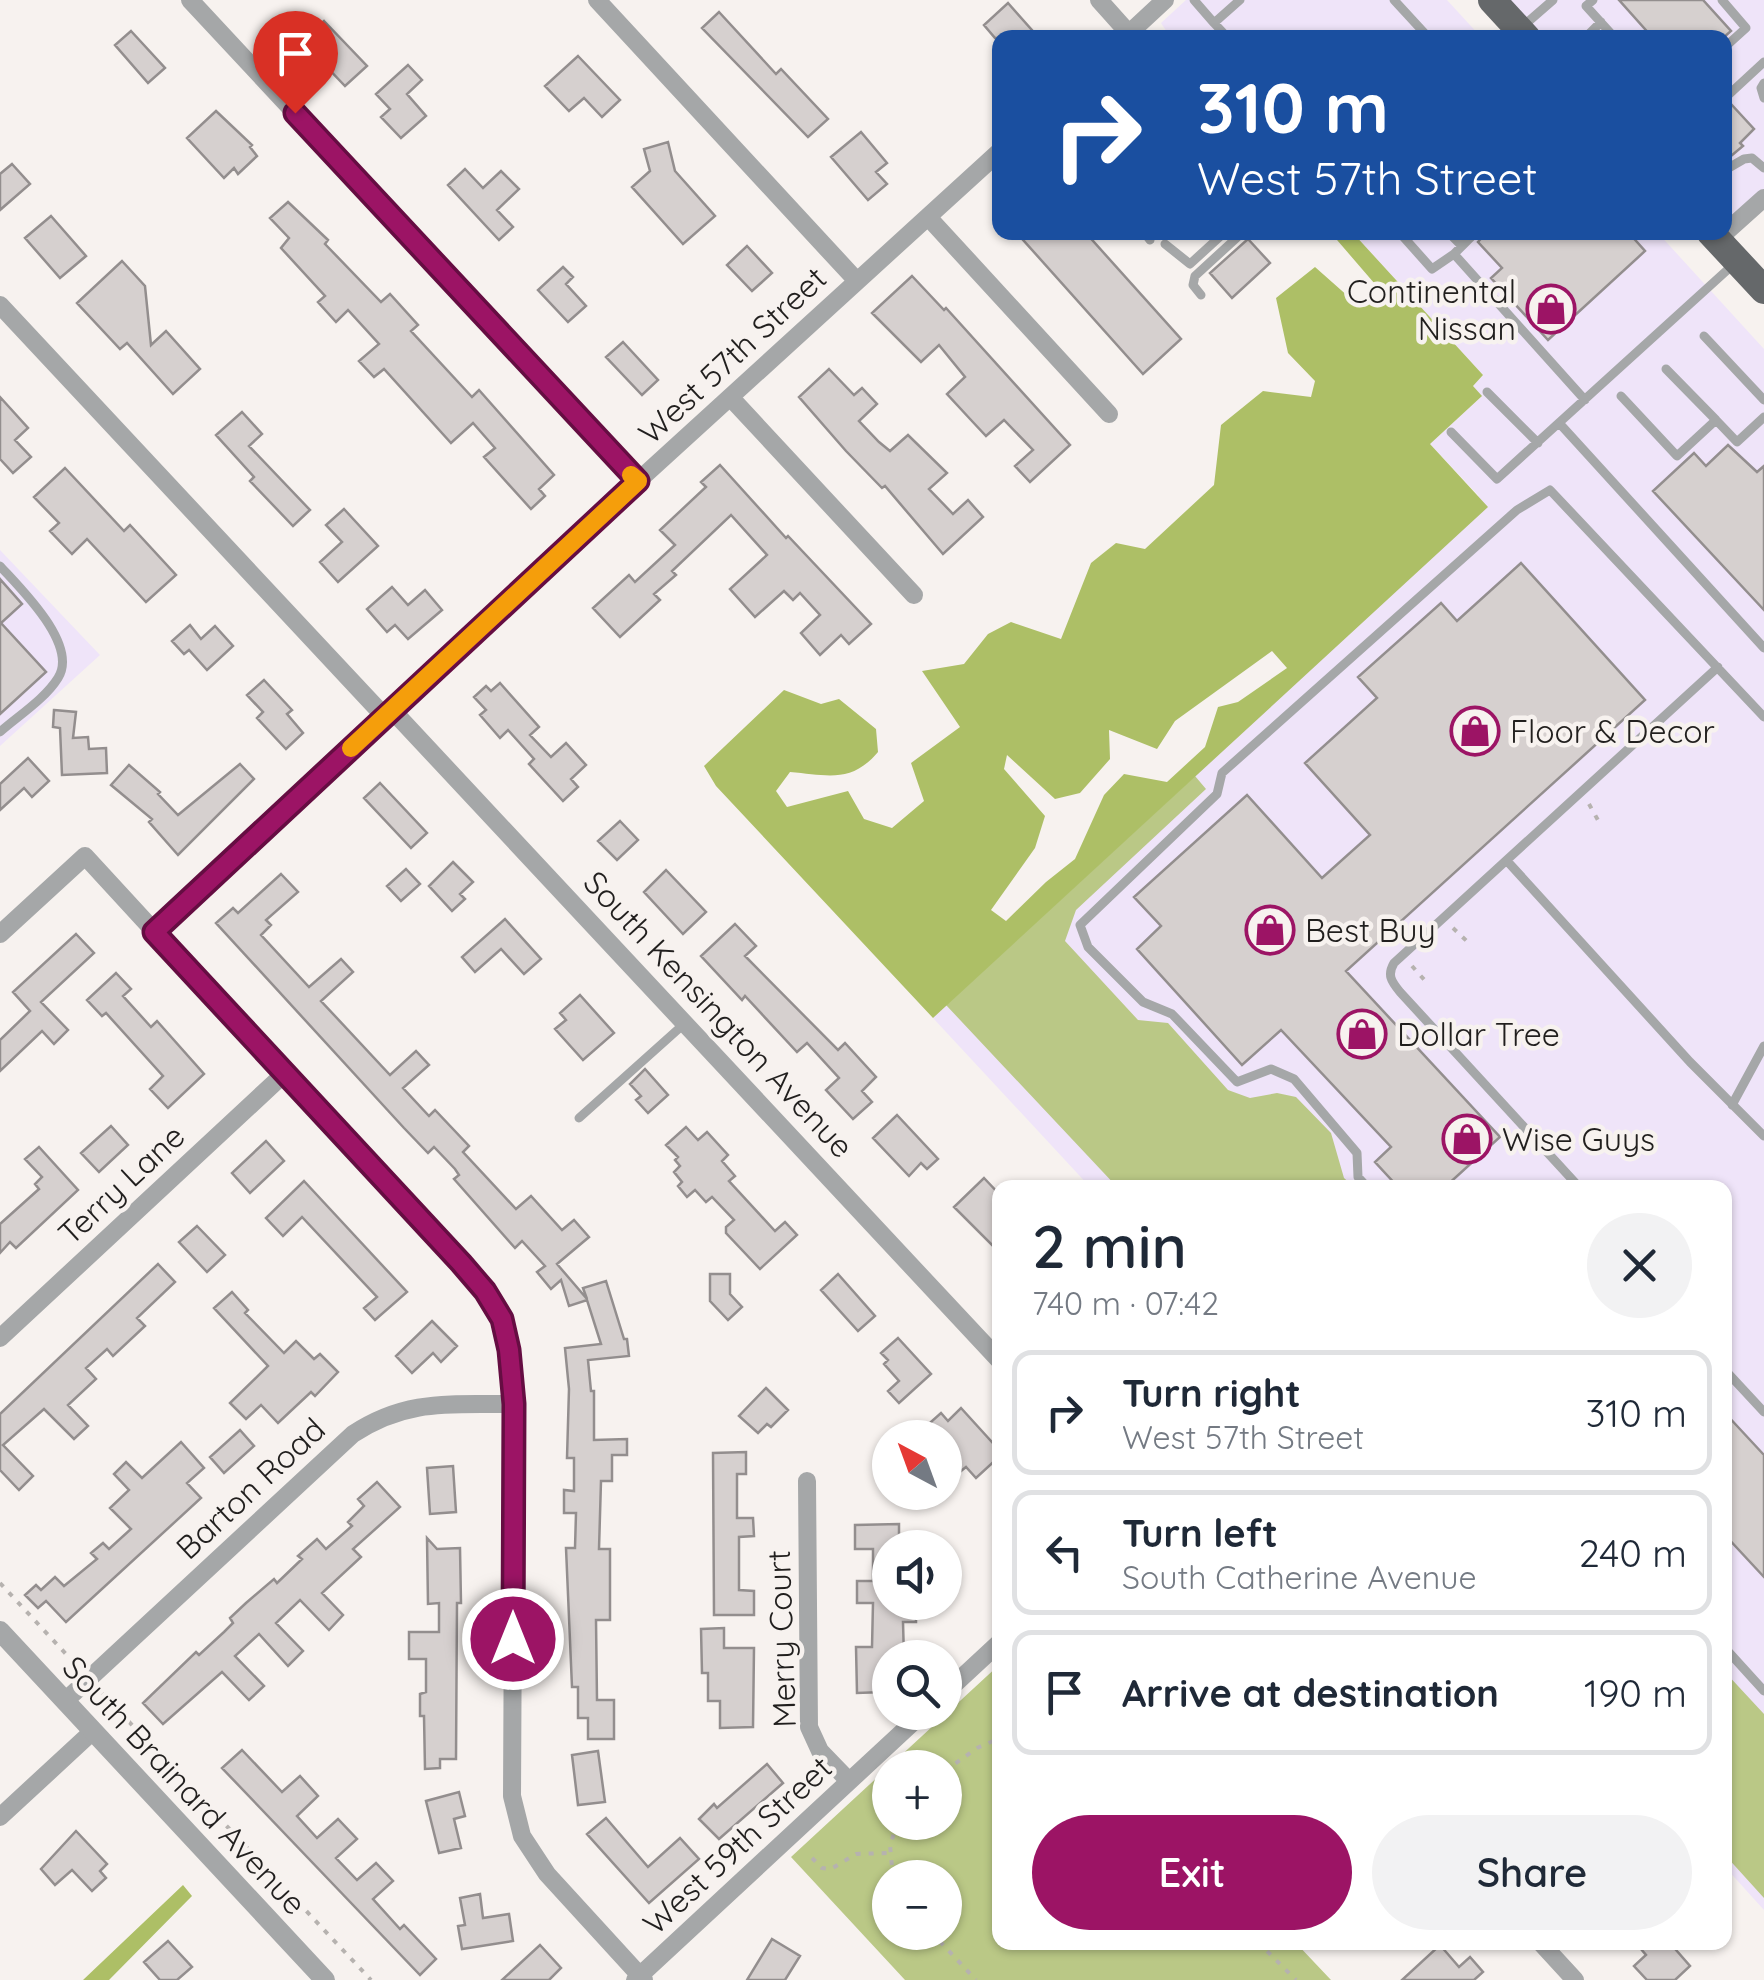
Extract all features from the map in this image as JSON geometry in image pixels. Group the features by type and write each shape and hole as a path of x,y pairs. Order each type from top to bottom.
{"main road":[{"path":"1492,0 1521,30"},
{"path":"1718,240 1763,289"}],"street":[{"path":"190,0 638,481"},
{"path":"597,0 857,280"},
{"path":"1098,0 1124,30"},
{"path":"1135,30 1165,0"},
{"name":"West 57th Street","path":"154,932 638,481 992,158"},
{"path":"1732,222 1764,198"},
{"path":"928,217 1109,414"},
{"name":"South Kensington Avenue","path":"0,305 686,1022 992,1351"},
{"path":"730,397 914,595"},
{"path":"0,934 85,856 485,1291 502,1319 514,1404 512,1796 522,1836 546,1874 640,1978"},
{"name":"Terry Lane","path":"0,1338 284,1074"},
{"name":"Barton Road","path":"66,1701 353,1434 403,1408 514,1404"},
{"name":"Merry Court","path":"807,1481 808,1713 820,1751 850,1781"},
{"name":"South Brainard Avenue","path":"0,1631 325,1980"},
{"path":"962,1677 992,1649"},
{"name":"West 59th Street","path":"640,1978 905,1730"},
{"path":"0,1817 93,1731"},
{"path":"1547,1950 1575,1980"}],"lane":[{"path":"1194,0 1220,30"},
{"path":"1214,24 1240,0"},
{"path":"1394,0 1421,30"},
{"path":"1527,30 1553,0"},
{"path":"1592,0 1586,6 1608,30"},
{"path":"1722,0 1746,28 1732,41"},
{"path":"1593,30 1601,22"},
{"path":"1732,92 1764,62"},
{"path":"1764,83 1764,98"},
{"path":"1732,166 1752,158 1764,168"},
{"path":"1166,244 1190,264 1216,240"},
{"path":"1201,294 1193,285 1196,276 1234,240"},
{"path":"1406,240 1432,269 1468,240"},
{"path":"1452,240 1585,400"},
{"path":"1452,432 1497,479 1737,261"},
{"path":"1704,336 1764,400"},
{"path":"1666,369 1736,442 1764,417"},
{"path":"1487,392 1538,443"},
{"path":"1621,396 1677,456 1716,420"},
{"path":"1560,424 1762,643"},
{"path":"1361,1180 1358,1153 1294,1079 1271,1069 1237,1082 1172,1014 1143,1002 1088,947 1080,925 1217,794 1222,773 1517,510 1550,490 1764,717"},
{"path":"0,566 48,623 64,664 55,683 0,732"},
{"path":"1573,1180 1400,992 1390,976 1394,962 1718,668"},
{"path":"1508,862 1764,1136"},
{"path":"579,1118 686,1022"},
{"path":"1732,1105 1764,1046"},
{"path":"1732,1378 1764,1412"},
{"path":"1732,1656 1764,1691"}],"path":[{"path":"0,1583 371,1980"},
{"path":"962,1759 992,1741"},
{"path":"890,1860 893,1840"},
{"path":"812,1858 830,1870 856,1854 889,1853"},
{"path":"948,1950 976,1980"},
{"path":"1266,1950 1296,1980"}],"shaded area":[{"path":"1186,0 1447,0 1475,30 1166,30 1161,23"},
{"path":"1507,0 1764,0 1764,189 1732,218 1732,30 1535,30"},
{"path":"1359,240 1664,240 1764,349 1764,1910 1732,1875 1732,1180 1083,1180 933,1018 1298,680 1479,496 1430,444 1481,397 1473,386 1483,375"},
{"path":"0,550 100,655 0,746"}],"green space":[{"path":"1337,240 1359,240 1483,375 1473,386 1482,396 1430,444 1488,507 933,1018 716,786 704,766 784,690 821,704 839,699 876,729 878,752 848,773 790,772 776,791 787,807 848,791 864,819 892,828 924,801 911,763 960,727 922,671 964,664 988,634 1011,622 1061,639 1091,563 1116,543 1145,549 1214,485 1221,425 1263,391 1311,397 1315,381 1288,353 1276,298 1315,267 1350,298 1393,305","holes":["1272,651 1287,668 1238,702 1218,707 1205,747 1167,782 1124,774 1104,795 1075,859 1006,921 991,910 1035,848 1045,816 1004,769 1007,755 1055,799 1080,793 1110,759 1109,730 1157,749 1175,721"]},
{"path":"1195,776 1206,789 1076,910 1065,941 1138,1020 1168,1023 1228,1090 1250,1098 1277,1093 1296,1097 1331,1133 1346,1180 1110,1180 946,1005"},
{"path":"992,1671 992,1950 1303,1950 1331,1980 905,1980 877,1950 962,1950 962,1860 872,1860 872,1944 791,1857 872,1782 872,1840 962,1840 962,1750 907,1750 929,1730 962,1730 962,1699"},
{"path":"1732,1680 1764,1714 1764,1898 1732,1863"},
{"path":"183,1885 192,1896 109,1980 83,1980"}],"building":[{"path":"1619,0 1703,0 1730,30 1646,30"},
{"path":"1008,3 1032,30 992,30 992,34 984,25"},
{"path":"719,12 776,74 781,69 828,119 808,137 702,28"},
{"path":"324,21 367,66 345,86 302,41"},
{"path":"131,31 165,68 148,83 115,45"},
{"path":"578,56 620,100 602,117 584,98 569,111 545,86"},
{"path":"408,65 422,80 407,94 426,116 401,138 381,117 390,109 376,94"},
{"path":"1732,105 1754,129 1740,143 1743,146 1732,155"},
{"path":"216,111 252,145 257,156 238,174 234,168 224,178 187,138"},
{"path":"861,132 887,163 876,172 887,184 868,200 831,157"},
{"path":"668,142 675,171 715,216 683,244 632,187 650,171 644,149"},
{"path":"12,164 30,184 0,210 0,174"},
{"path":"465,169 483,188 501,171 519,189 497,210 513,227 499,240 448,185"},
{"path":"288,202 328,240 325,244 381,302 390,294 418,325 411,331 472,397 479,390 554,475 539,489 545,496 531,509 484,457 495,448 473,423 451,443 384,369 374,377 359,361 379,344 348,310 336,322 318,302 325,296 281,248 289,238 270,218"},
{"path":"51,216 86,256 60,278 25,238"},
{"path":"1023,240 1092,240 1181,339 1143,374"},
{"path":"1247,240 1270,263 1232,298 1210,273"},
{"name":"Continental Nissan","path":"1635,240 1645,251 1548,340 1491,278 1502,268 1478,242"},
{"path":"747,246 772,273 752,291 727,265"},
{"path":"122,261 145,286 151,345 166,331 200,369 173,394 127,343 120,349 77,303"},
{"path":"563,267 573,277 566,284 586,306 568,322 538,290"},
{"path":"912,276 1070,445 1030,482 1015,466 1033,450 1004,420 986,436 947,394 965,377 939,345 921,362 872,313"},
{"path":"623,342 658,380 642,395 606,357"},
{"path":"829,369 854,395 862,388 877,404 859,421 879,442 890,451 908,435 947,473 929,489 953,514 968,500 983,517 943,554 885,486 882,488 846,451 799,397"},
{"path":"0,397 28,428 15,440 31,457 13,473 0,459"},
{"path":"242,412 262,434 249,446 310,510 293,526 250,481 254,477 216,435"},
{"path":"1728,445 1757,472 1764,466 1764,610 1653,491 1694,453 1706,466"},
{"path":"720,465 871,624 849,644 841,635 820,655 801,633 820,615 800,593 793,600 784,591 755,617 730,589 767,555 731,515 672,571 676,575 654,594 660,600 620,637 593,608 629,575 635,582 675,545 660,530 706,487 701,482"},
{"path":"65,468 124,531 130,525 176,575 146,602 87,539 72,554 50,531 59,523 34,497"},
{"path":"344,509 378,546 338,582 320,562 342,542 326,525"},
{"path":"1521,563 1645,700 1346,971 1500,1137 1453,1180 1392,1180 1375,1162 1391,1147 1281,1030 1242,1065 1137,949 1161,926 1134,897 1247,795 1322,878 1370,835 1305,763 1377,698 1358,677 1441,603 1457,621"},
{"path":"0,579 22,604 1,623 46,672 0,714"},
{"path":"392,587 408,605 425,590 442,610 408,639 395,625 387,632 367,609"},
{"path":"190,625 201,639 215,626 233,646 207,670 189,650 184,654 172,641"},
{"path":"264,680 292,710 287,714 303,733 286,749 257,718 263,712 247,695"},
{"path":"500,683 539,727 530,735 551,757 566,743 586,765 571,779 578,787 563,801 529,764 534,759 508,730 500,738 480,715 486,710 474,697 486,686 491,691"},
{"path":"54,710 76,712 73,738 88,737 89,749 106,748 107,773 62,775 60,728 53,727"},
{"path":"28,758 49,781 32,797 24,788 0,810 0,784"},
{"path":"240,764 254,779 178,855 149,822 152,819 111,785 129,765 160,792 178,815"},
{"path":"380,783 427,833 411,848 364,798"},
{"path":"620,821 638,840 617,860 598,841"},
{"path":"453,862 473,882 460,894 465,899 452,911 429,886"},
{"path":"406,869 420,884 401,901 387,886"},
{"path":"666,870 706,912 683,934 644,892"},
{"path":"281,874 298,892 266,920 271,925 261,935 309,987 341,959 353,972 321,1001 390,1075 416,1051 429,1065 403,1088 429,1116 435,1110 469,1146 463,1152 516,1209 531,1196 562,1230 574,1220 589,1237 557,1264 587,1299 583,1288 606,1281 627,1339 629,1356 588,1360 594,1391 594,1440 627,1439 627,1455 612,1455 612,1481 601,1481 599,1549 610,1549 610,1620 596,1620 597,1700 614,1700 614,1739 588,1739 588,1718 578,1718 578,1687 572,1687 566,1548 575,1548 576,1513 564,1513 564,1490 574,1491 574,1458 567,1458 569,1389 565,1348 601,1344 587,1300 569,1306 561,1280 551,1289 537,1272 545,1266 522,1241 515,1248 454,1179 459,1175 455,1169 434,1147 428,1153 216,923 233,908 238,913"},
{"path":"505,919 541,959 524,974 501,949 475,972 462,957"},
{"path":"735,924 756,946 745,956 838,1050 845,1043 876,1077 862,1091 872,1102 853,1119 826,1090 839,1078 807,1043 797,1052 701,956"},
{"path":"76,934 94,953 41,1002 68,1030 54,1044 42,1031 0,1071 0,1040 30,1011 13,992"},
{"path":"116,973 131,989 123,996 151,1027 157,1021 204,1074 168,1108 150,1089 163,1076 106,1013 102,1016 87,1000"},
{"path":"580,995 614,1033 583,1060 555,1029 566,1020 560,1013"},
{"path":"645,1069 668,1095 648,1113 636,1100 641,1096 630,1084"},
{"path":"897,1115 938,1159 927,1169 921,1163 909,1176 873,1138"},
{"path":"111,1126 128,1145 99,1172 81,1153"},
{"path":"686,1127 698,1140 707,1132 728,1155 722,1161 735,1176 729,1181 775,1231 785,1222 797,1235 760,1269 726,1233 726,1227 734,1220 712,1197 706,1202 695,1190 687,1197 678,1186 682,1182 674,1172 680,1166 675,1160 678,1157 666,1145"},
{"path":"266,1141 284,1161 250,1193 232,1173"},
{"path":"39,1147 78,1190 16,1248 10,1242 0,1253 0,1224 39,1189 35,1184 42,1177 25,1159"},
{"path":"984,1178 992,1186 992,1245 954,1207"},
{"path":"304,1181 407,1292 375,1320 364,1308 377,1297 302,1217 283,1236 266,1218"},
{"path":"197,1226 225,1255 207,1272 179,1242"},
{"path":"158,1264 175,1282 137,1318 145,1326 113,1356 107,1349 86,1368 96,1379 68,1405 88,1426 74,1439 44,1409 3,1445 33,1476 19,1490 0,1470 0,1414"},
{"path":"710,1274 730,1274 730,1294 742,1307 728,1320 710,1301"},
{"path":"838,1274 875,1316 858,1331 821,1290"},
{"path":"232,1292 248,1310 245,1313 284,1353 296,1341 314,1359 320,1354 338,1372 315,1396 311,1392 278,1423 261,1405 246,1419 230,1403 268,1366 214,1308"},
{"path":"432,1321 457,1346 441,1362 433,1353 412,1373 396,1356"},
{"path":"898,1338 931,1374 899,1403 888,1391 899,1381 884,1364 888,1360 881,1353"},
{"path":"766,1388 788,1410 771,1427 767,1424 758,1433 739,1416"},
{"path":"961,1408 992,1442 992,1463 976,1478 966,1467 962,1470 962,1420 949,1420"},
{"path":"1732,1421 1764,1455 1764,1577 1732,1543"},
{"path":"240,1430 254,1446 224,1473 210,1457"},
{"path":"181,1442 204,1468 187,1483 201,1498 66,1622 46,1601 38,1608 25,1595 36,1585 41,1590 55,1577 64,1586 97,1559 91,1553 103,1543 109,1549 131,1529 110,1508 129,1490 114,1474 126,1462 142,1478"},
{"path":"746,1452 746,1474 737,1474 737,1518 753,1518 754,1536 739,1537 739,1590 754,1591 754,1615 714,1615 713,1453"},
{"path":"453,1466 456,1512 430,1514 427,1468"},
{"path":"377,1482 400,1507 353,1549 361,1557 322,1593 343,1615 329,1630 300,1600 276,1623 303,1651 288,1666 259,1634 235,1656 264,1686 249,1700 222,1672 163,1724 143,1703 196,1652 199,1655 224,1632 233,1623 230,1618 246,1603 274,1579 277,1583 317,1539 326,1549 352,1526 348,1522 364,1506 358,1499"},
{"path":"899,1524 899,1530 872,1530 872,1549 855,1549 855,1525"},
{"path":"427,1538 437,1549 460,1548 461,1603 457,1603 456,1759 440,1759 440,1768 425,1769 420,1694 426,1692 426,1659 409,1659 409,1632 439,1632 439,1603 428,1604"},
{"path":"857,1581 872,1581 872,1603 857,1603"},
{"path":"873,1620 916,1620 903,1622 904,1640 872,1640"},
{"path":"724,1628 724,1648 754,1648 753,1727 720,1728 720,1701 708,1701 708,1673 702,1673 701,1629"},
{"path":"856,1647 872,1647 872,1692 857,1693"},
{"path":"242,1750 282,1792 300,1776 318,1796 297,1816 317,1838 338,1819 357,1839 336,1858 357,1880 376,1863 393,1881 373,1899 400,1929 404,1925 436,1959 420,1975 222,1768"},
{"path":"598,1751 605,1802 578,1805 572,1755"},
{"path":"767,1764 783,1783 719,1839 699,1819"},
{"path":"459,1792 465,1816 454,1819 461,1848 439,1853 426,1801"},
{"path":"606,1818 648,1867 680,1838 699,1859 649,1903 587,1834"},
{"path":"76,1831 107,1864 100,1871 106,1878 92,1891 72,1870 55,1885 41,1869"},
{"path":"480,1894 483,1918 509,1914 513,1941 462,1949 458,1926 465,1925 460,1898"},
{"path":"772,1939 800,1956 785,1980 747,1980"},
{"path":"168,1941 192,1967 177,1980 160,1980 144,1962"},
{"path":"540,1945 561,1968 549,1980 502,1980"},
{"path":"1435,1950 1444,1950 1459,1967 1470,1957 1483,1972 1474,1980 1402,1980"},
{"path":"1642,1950 1676,1950 1690,1966 1675,1980 1647,1980 1634,1966 1646,1955"}],"slow traffic":[{"path":"351,748 638,481 631,475"}],"place":[{"name":"Continental Nissan","path":"1551,309"},
{"name":"Floor & Decor","path":"1475,731"},
{"name":"Best Buy","path":"1270,930"},
{"name":"Dollar Tree","path":"1362,1034"},
{"name":"Wise Guys","path":"1467,1139"}],"route":[{"path":"295,113 638,481 154,932 461,1263 502,1319 514,1404 513,1639"}]}
